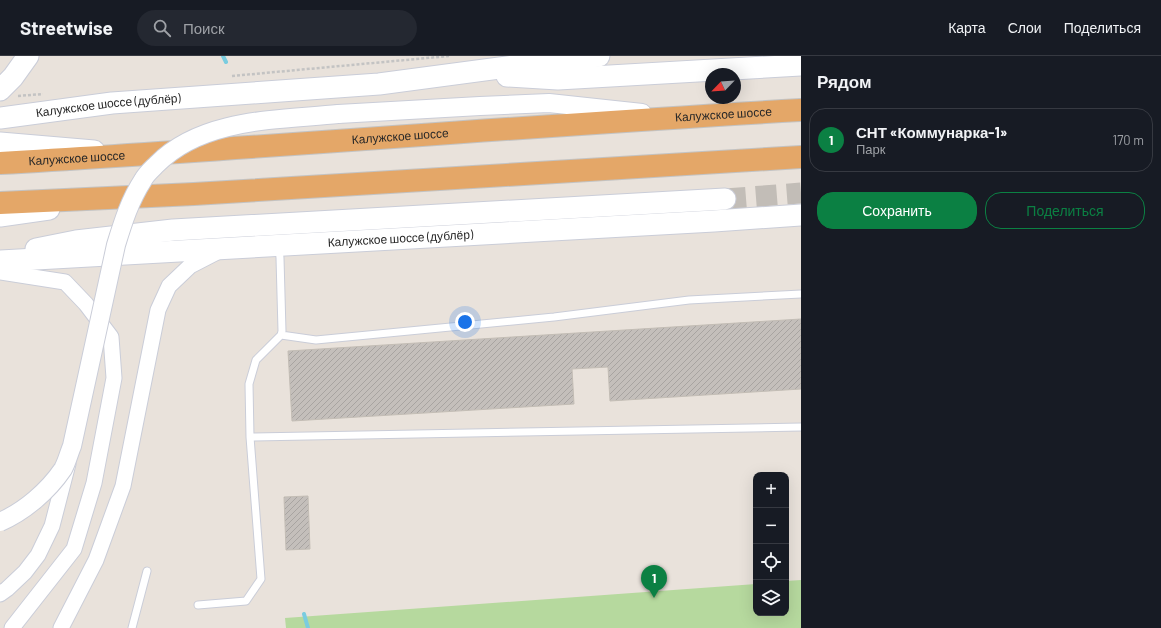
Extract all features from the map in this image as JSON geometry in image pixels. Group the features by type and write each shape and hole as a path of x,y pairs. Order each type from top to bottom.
{"highway":[{"name":"Калужское шоссе","path":"0,163 146,155 681,117 801,110"},
{"path":"0,203 210,193 801,158"}],"main road":[{"path":"0,90 28,56"},
{"name":"Калужское шоссе (дублёр)","path":"0,118 112,103 380,84 599,56"},
{"path":"458,73 558,79 801,65"},
{"path":"0,143 146,155"},
{"path":"733,162 801,167"},
{"path":"0,216 127,197"},
{"path":"0,255 76,240 173,230 725,198"},
{"name":"Калужское шоссе (дублёр)","path":"0,261 706,222 801,215"}],"street":[{"path":"0,594 25,572 38,555 52,526 72,446 116,244 126,212 143,178 166,155 191,139 222,128 259,122 338,114 548,103 681,117"},
{"path":"60,628 96,560 123,486 158,310 169,286 190,266 223,249"},
{"path":"0,272 65,282 86,304 111,337 114,378 94,483 74,549 12,628"},
{"path":"0,522 10,518 50,486 64,467 72,446"}],"lane":[{"path":"198,605 246,601 261,579 250,437 249,384 256,360 281,335 282,331 280,258 278,246"},
{"path":"281,335 316,340 554,317 690,300 801,294"},
{"path":"250,437 801,427"},
{"path":"132,628 147,571"}],"green space":[{"path":"801,580 801,628 286,628 285,618 753,584 753,616 789,616 789,581"}],"building":[{"path":"801,319 801,389 610,401 608,367 572,369 574,404 292,421 288,351"},
{"path":"308,496 310,549 286,550 284,497"}],"waterway":[{"path":"223,56 226,62"},
{"path":"304,614 308,628"}],"tunnel":[{"path":"725,199 801,193"}],"place":[{"name":"СНТ «Коммунарка-1»","path":"654,598"}]}
